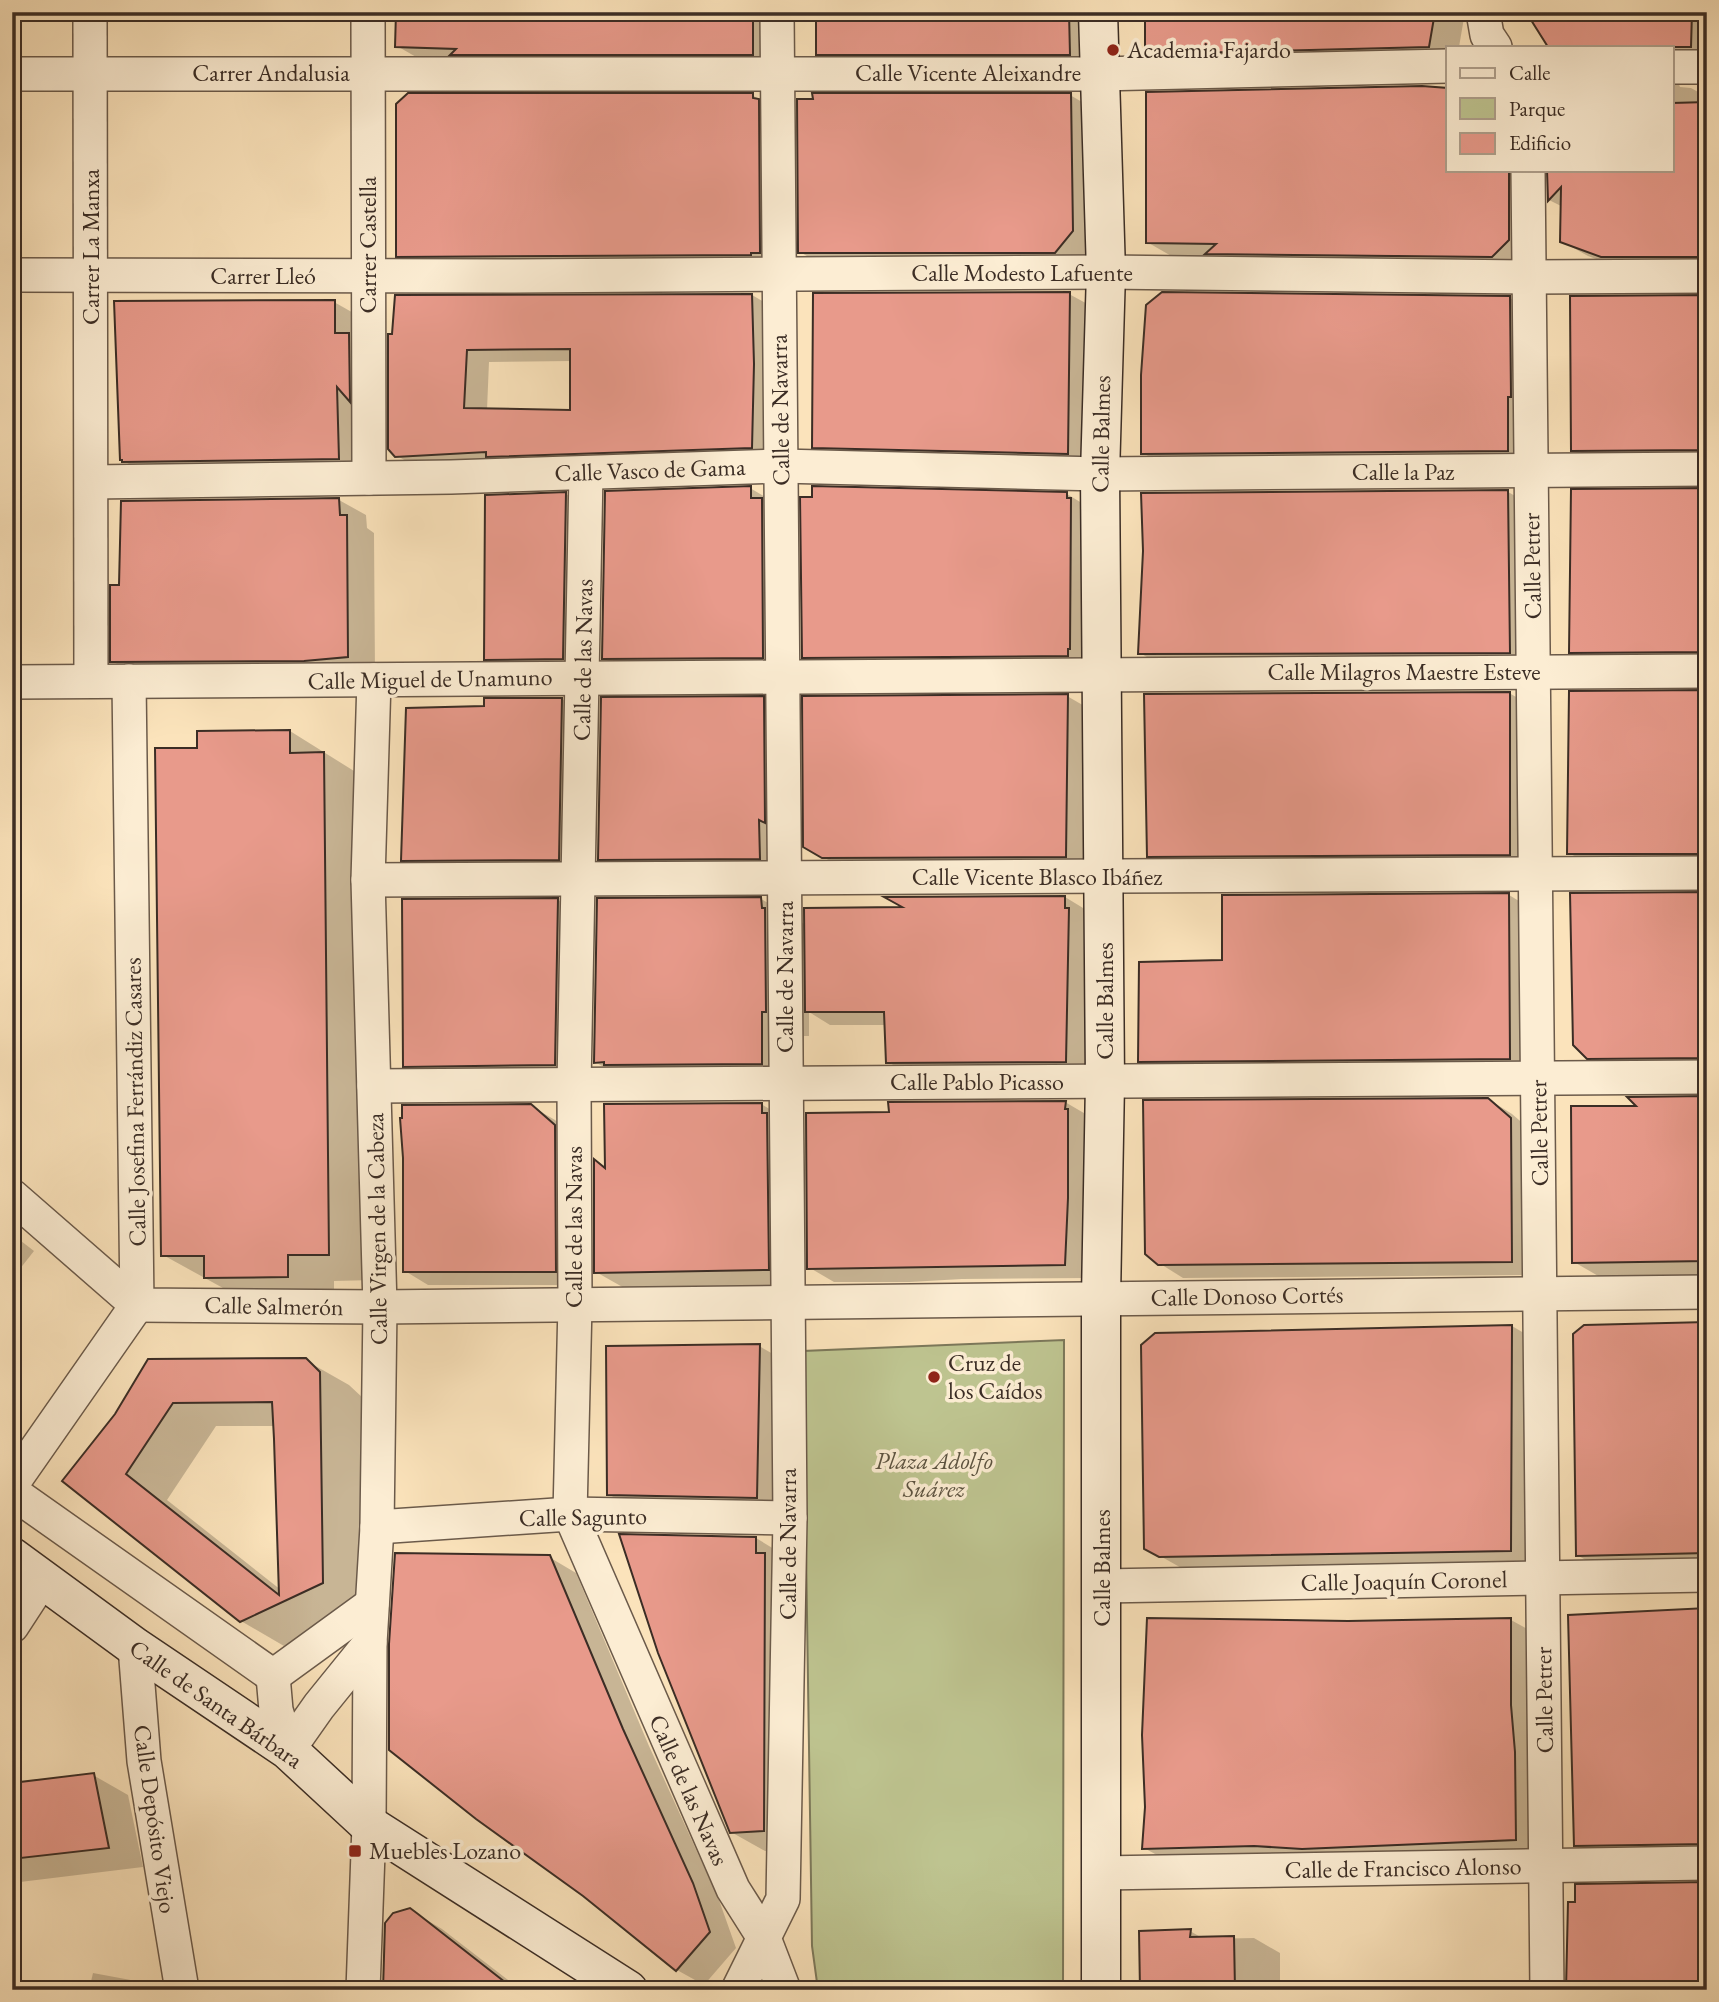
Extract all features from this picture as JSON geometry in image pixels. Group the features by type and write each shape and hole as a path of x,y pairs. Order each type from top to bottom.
{"street":[{"name":"Carrer La Manxa","path":"90,12 92,482"},
{"name":"Carrer Castella","path":"368,12 369,478"},
{"name":"Calle de Navarra","path":"738,1990 783,1899 790,1518 777,12"},
{"name":"Calle Balmes","path":"1098,12 1106,272 1100,474 1105,1082 1101,1298 1101,1990"},
{"path":"1483,12 1487,34 1494,46"},
{"name":"Calle Vicente Aleixandre","path":"530,73 1099,74 1446,66"},
{"path":"1674,67 1707,67"},
{"name":"Carrer Andalusia","path":"12,74 530,73"},
{"name":"Calle Petrer","path":"1528,172 1547,1990"},
{"name":"Calle Modesto Lafuente","path":"514,276 1106,272 1530,277 1707,276"},
{"name":"Carrer Lleó","path":"12,275 514,276"},
{"name":"Calle Vasco de Gama","path":"92,482 586,473 781,466 1100,474"},
{"name":"Calle la Paz","path":"1100,474 1707,469"},
{"name":"Calle de las Navas","path":"586,473 574,1085 575,1304 570,1514 733,1889 764,1938"},
{"path":"91,681 92,482"},
{"name":"Calle Milagros Maestre Esteve","path":"1100,674 1707,671"},
{"name":"Calle Miguel de Unamuno","path":"12,682 1100,674"},
{"name":"Calle Virgen de la Cabeza","path":"363,1990 369,1825 370,1643 377,1527 380,1307 368,880 374,680"},
{"name":"Calle Josefina Ferrándiz Casares","path":"130,681 137,1305"},
{"name":"Calle Vicente Blasco Ibáñez","path":"368,880 1707,873"},
{"name":"Calle Pablo Picasso","path":"374,1086 1707,1077"},
{"path":"12,1196 137,1305 12,1483"},
{"name":"Calle Donoso Cortés","path":"788,1301 1707,1292"},
{"name":"Calle Salmerón","path":"137,1305 380,1307 788,1301"},
{"path":"12,1492 273,1675"},
{"name":"Calle Sagunto","path":"377,1527 570,1514 790,1518"},
{"name":"Calle de Santa Bárbara","path":"12,1557 135,1647 288,1750 369,1825 628,1990"},
{"name":"Calle Joaquín Coronel","path":"1102,1586 1707,1575"},
{"path":"12,1626 42,1580"},
{"path":"273,1675 372,1604"},
{"path":"288,1750 318,1706 370,1643"},
{"name":"Calle Depósito Viejo","path":"135,1647 144,1761 182,1990"},
{"path":"273,1675 276,1710 288,1750"},
{"name":"Calle de Francisco Alonso","path":"1100,1873 1707,1863"},
{"path":"764,1938 784,1990"}],"green space":[{"name":"Plaza Adolfo Suárez","path":"1064,1340 1063,1990 818,1990 812,1946 803,1351"}],"building":[{"path":"396,12 753,12 753,55 450,55 456,49 395,47"},
{"path":"816,12 1069,12 1070,55 816,55"},
{"path":"1145,12 1435,12 1429,47 1147,54"},
{"path":"1526,12 1692,12 1691,47 1547,46"},
{"path":"1422,86 1446,88 1446,172 1509,172 1509,240 1492,257 1205,254 1216,244 1146,243 1146,92"},
{"path":"408,93 753,93 753,98 759,99 760,253 396,257 396,104"},
{"path":"812,93 1071,93 1073,231 1055,253 798,253 797,99 813,99"},
{"path":"1707,102 1707,257 1601,257 1560,242 1561,187 1548,201 1547,172 1674,172 1674,103"},
{"path":"1070,292 1068,454 812,448 813,293"},
{"path":"1162,292 1510,296 1511,397 1508,397 1508,451 1141,454 1141,375 1146,305"},
{"path":"752,294 752,448 486,457 486,452 395,457 388,449 388,334 392,334 395,295","holes":["570,349 570,410 464,408 467,350"]},
{"path":"1707,295 1707,450 1571,451 1570,296"},
{"path":"335,300 335,333 349,333 350,402 337,387 339,459 120,460 114,301"},
{"path":"751,486 751,498 762,498 763,658 602,659 605,491"},
{"path":"812,486 1067,492 1067,498 1071,498 1068,656 802,658 800,497 812,497"},
{"path":"1707,488 1707,652 1569,653 1571,489"},
{"path":"1508,490 1510,653 1138,654 1143,551 1141,493"},
{"path":"566,492 563,659 484,660 485,495"},
{"path":"339,498 340,515 347,515 348,657 304,661 110,662 110,585 119,585 121,501"},
{"path":"1707,690 1707,854 1567,854 1569,691"},
{"path":"1510,692 1510,855 1147,857 1144,694"},
{"path":"1068,694 1066,857 822,858 803,847 802,696"},
{"path":"764,696 765,823 759,820 760,859 598,860 601,697"},
{"path":"484,698 562,698 559,860 401,861 406,708 484,706"},
{"path":"290,730 290,753 324,752 329,1255 288,1255 288,1277 204,1278 204,1256 161,1256 155,748 197,748 197,731"},
{"path":"1707,892 1707,1058 1587,1059 1573,1045 1570,893"},
{"path":"1509,893 1510,1059 1138,1062 1139,962 1222,960 1222,895"},
{"path":"1065,896 1065,908 1069,908 1066,1062 886,1063 884,1012 805,1012 804,908 902,907 884,897"},
{"path":"761,897 762,908 765,908 766,1012 762,1012 762,1064 594,1063 597,898"},
{"path":"558,898 555,1065 403,1067 402,899"},
{"path":"1707,1096 1707,1261 1572,1263 1571,1106 1636,1106 1627,1097"},
{"path":"1488,1098 1511,1118 1512,1262 1158,1265 1145,1254 1143,1100"},
{"path":"1066,1101 1068,1198 1065,1265 807,1269 806,1113 889,1112 888,1102"},
{"path":"762,1103 762,1113 767,1113 769,1270 594,1273 594,1159 605,1168 604,1104"},
{"path":"531,1104 555,1125 556,1272 403,1272 402,1105"},
{"path":"1707,1322 1707,1553 1576,1556 1573,1334 1584,1325"},
{"path":"1512,1325 1511,1551 1159,1557 1144,1549 1141,1345 1155,1333"},
{"path":"760,1344 757,1498 607,1495 606,1346"},
{"path":"306,1358 320,1372 323,1583 240,1622 62,1481 115,1414 148,1359","holes":["272,1402 279,1595 126,1474 173,1403"]},
{"path":"619,1534 756,1537 756,1553 765,1553 764,1831 730,1833 658,1653"},
{"path":"395,1553 550,1555 623,1729 693,1883 710,1932 676,1971 583,1896 476,1819 389,1750 389,1644"},
{"path":"1707,1608 1707,1844 1574,1846 1568,1615"},
{"path":"1147,1618 1348,1621 1511,1618 1516,1840 1302,1849 1254,1846 1142,1849 1145,1807 1142,1735"},
{"path":"94,1773 109,1848 12,1859 12,1783"},
{"path":"1707,1882 1707,1990 1566,1990 1568,1902 1575,1902 1575,1884"},
{"path":"410,1908 515,1990 383,1990 385,1923 393,1913"},
{"path":"1191,1929 1190,1937 1234,1936 1235,1990 1140,1990 1139,1931"}],"place":[{"name":"Academia Fajardo","path":"1113,50"},
{"name":"Cruz de los Caídos","path":"934,1377"},
{"name":"Muebles Lozano","path":"355,1851"}]}
